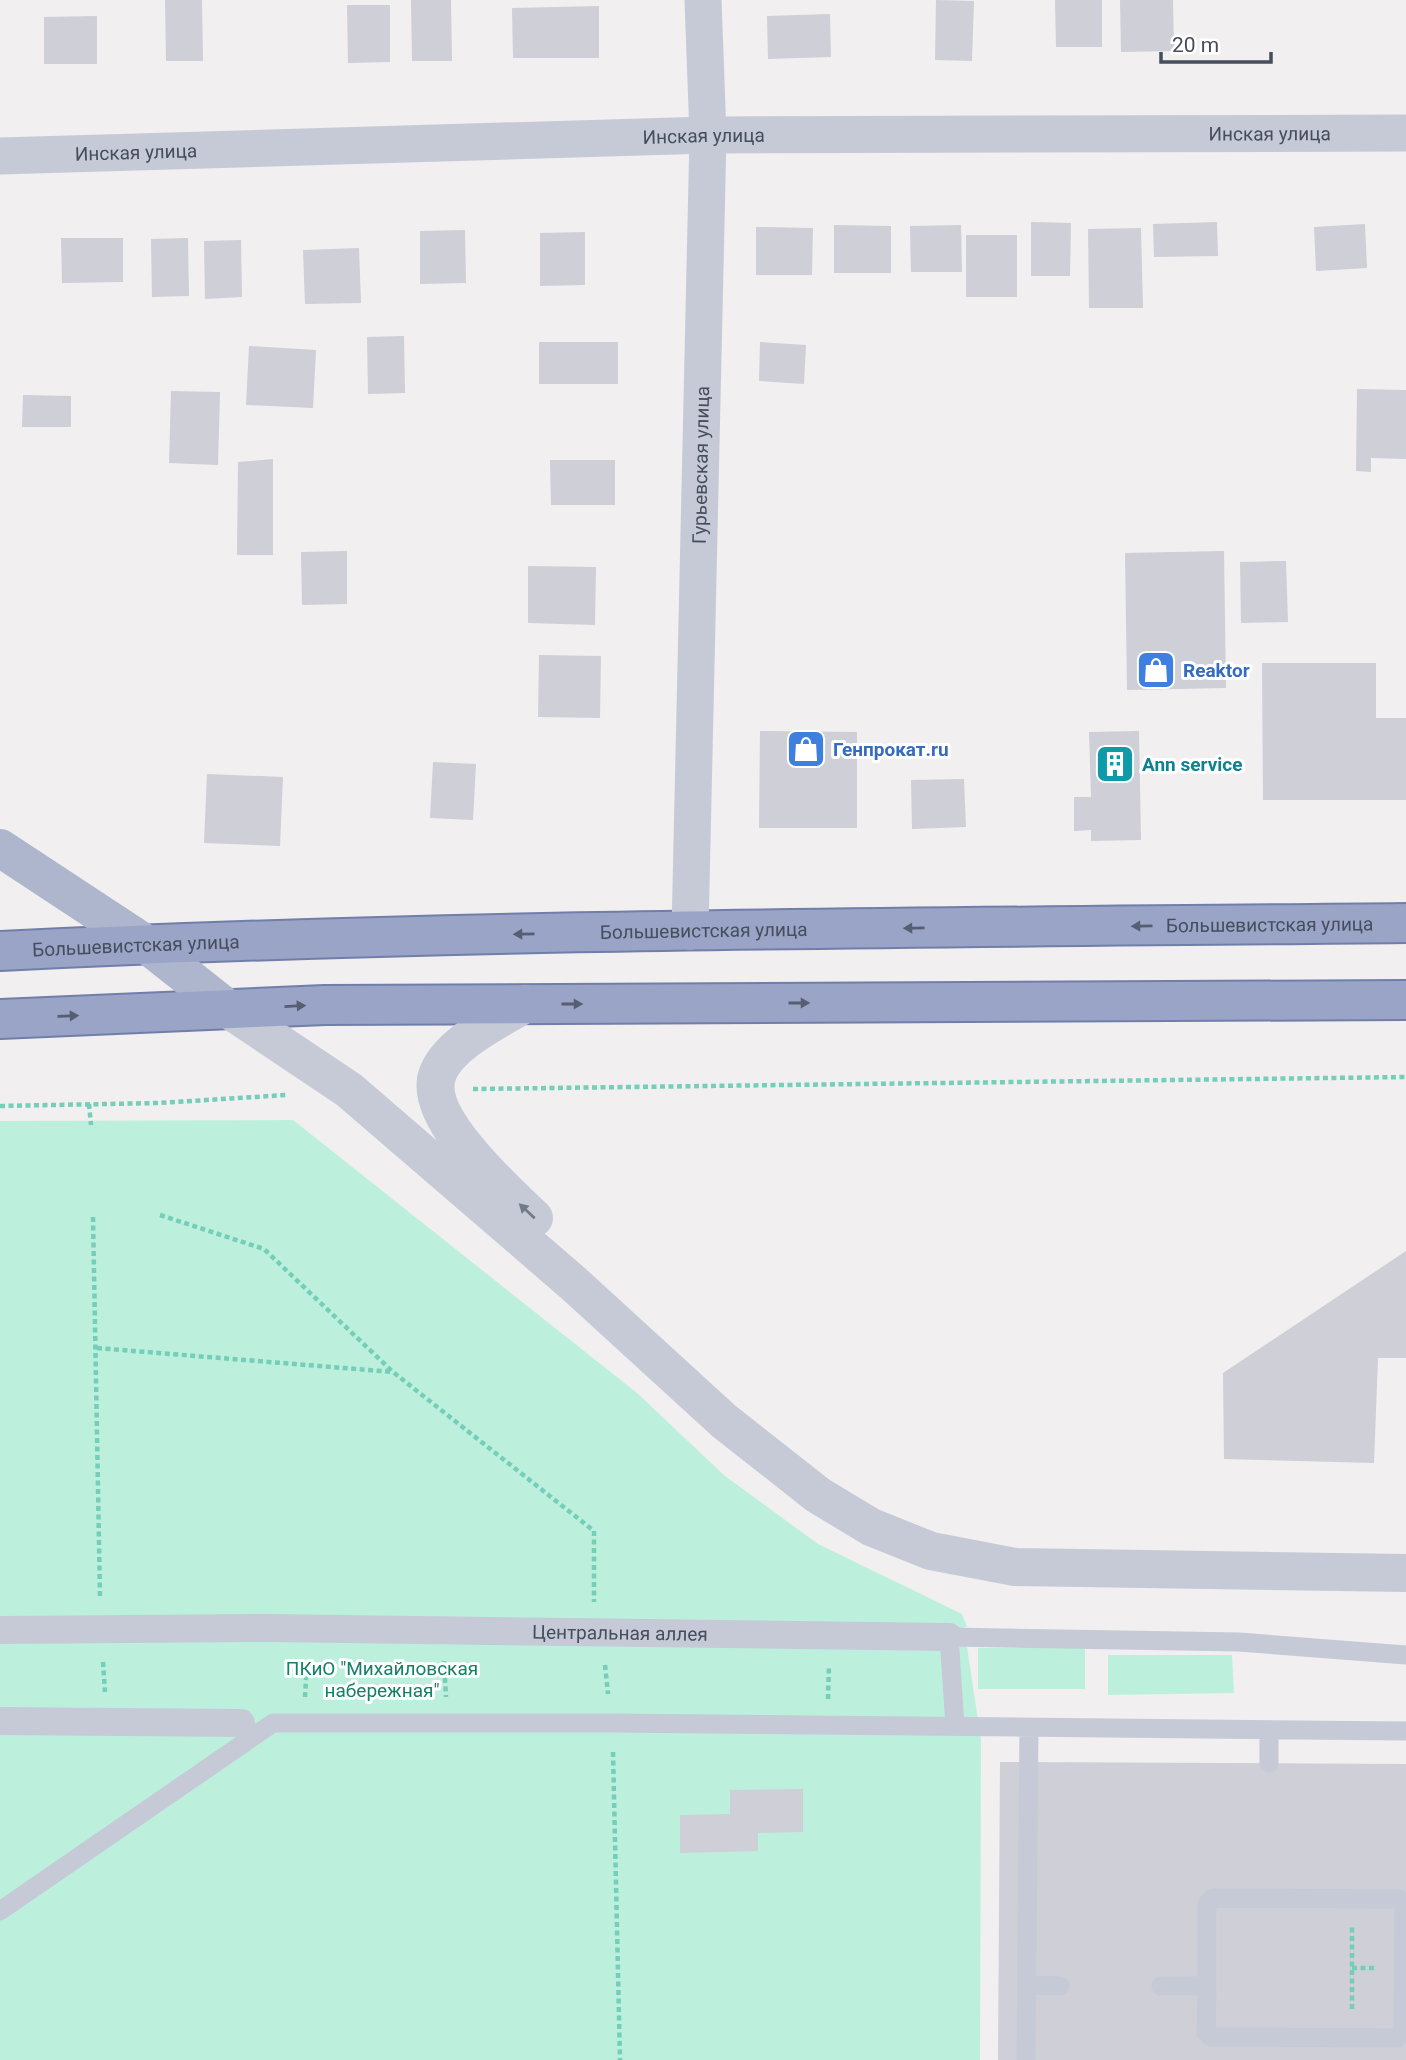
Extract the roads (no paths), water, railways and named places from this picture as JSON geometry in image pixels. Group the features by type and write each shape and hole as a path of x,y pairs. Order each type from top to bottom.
{"highway":[{"name":"Большевистская улица","path":"0,951 146,944 690,931 1406,923"},
{"path":"0,1019 325,1005 1406,1000"}],"main road":[{"path":"0,848 146,944 228,1009"}],"street":[{"name":"Гурьевская улица","path":"690,931 708,135 703,0"},
{"name":"Инская улица","path":"0,156 708,135 1406,133"},
{"path":"524,1004 474,1035 449,1057 438,1072 434,1089 440,1110 496,1182 646,1325 724,1421"},
{"path":"228,1009 349,1090 573,1283 724,1421 818,1495 871,1527 931,1551 1015,1567 1406,1573"},
{"name":"Центральная аллея","path":"0,1630 443,1631 948,1637"},
{"path":"0,1721 241,1723"}],"lane":[{"name":"Центральная аллея","path":"948,1637 1239,1642 1406,1655"},
{"path":"948,1637 955,1726"},
{"path":"0,1911 273,1723 611,1723 1406,1731"},
{"path":"1026,2060 1029,1727"},
{"path":"1269,1730 1269,1763"},
{"path":"1213,1898 1399,1899 1404,1904 1403,2032 1397,2038 1211,2037 1206,2032 1206,1986 1209,1900 1213,1898"},
{"path":"1027,1985 1060,1986"},
{"path":"1161,1986 1206,1986"}],"place":[{"name":"Reaktor","path":"1156,670"},
{"name":"Генпрокат.ru","path":"806,749"},
{"name":"Ann service","path":"1115,764"}],"park label":[{"name":"ПКиО \"Михайловская набережная\"","path":"382,1679"}]}
